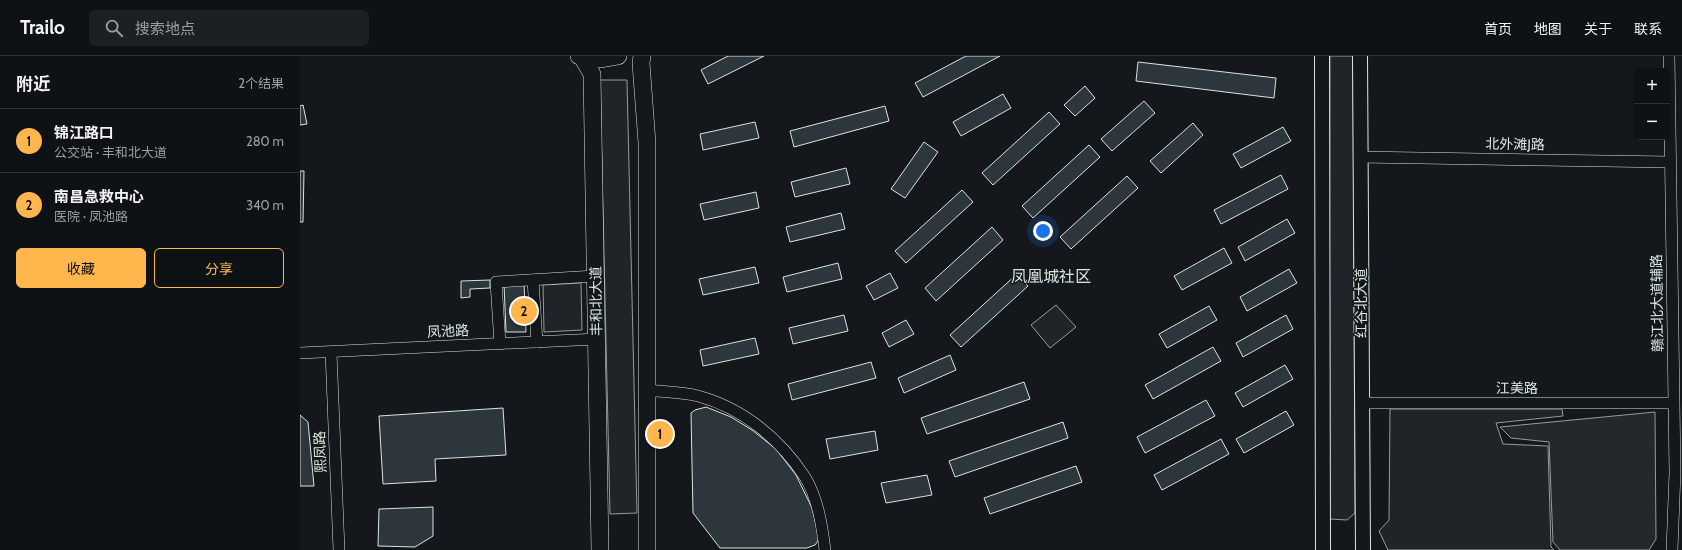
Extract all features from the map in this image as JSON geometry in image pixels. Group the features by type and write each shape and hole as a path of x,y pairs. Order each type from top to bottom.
{"highway":[{"path":"581,57 600,59 618,56"},
{"path":"642,56 641,63 647,143 647,550"},
{"name":"丰和北大道","path":"581,57 592,74 600,542"},
{"path":"647,531 657,550"},
{"path":"592,550 600,542"}],"main road":[{"path":"1322,56 1323,550"},
{"name":"红谷北大道","path":"1360,56 1363,550"}],"street":[{"name":"赣江北大道辅路","path":"1669,56 1674,472 1672,550"},
{"name":"北外滩J路","path":"1360,157 1670,162"},
{"path":"500,344 496,282 595,276"},
{"path":"533,280 537,342"},
{"name":"凤池路","path":"300,354 596,339"},
{"name":"熙凤路","path":"330,352 339,550"},
{"path":"647,390 697,396 723,405 748,418 768,434 805,478 814,498 820,518 825,550"},
{"name":"江美路","path":"1362,403 1673,403"}],"shaded area":[{"path":"1330,56 1353,56 1355,513 1347,520 1330,519 1328,516"},
{"path":"600,80 627,80 637,513 610,514"},
{"path":"581,283 582,330 544,332 543,285"},
{"path":"1056,305 1076,327 1050,348 1031,325"},
{"path":"1390,409 1562,409 1563,416 1496,423 1503,444 1548,446 1551,547 1554,550 1388,550 1379,531 1389,520"},
{"path":"1655,412 1656,539 1649,550 1560,550 1553,542 1549,442 1511,438 1500,427"}],"building":[{"path":"728,56 764,56 708,84 701,70"},
{"path":"966,56 1000,56 923,97 915,83"},
{"path":"1138,62 1276,78 1274,98 1136,81"},
{"path":"1085,86 1095,98 1075,116 1064,105"},
{"path":"1003,94 1011,108 961,136 953,122"},
{"path":"1144,101 1155,113 1112,151 1101,139"},
{"path":"303,105 307,124 300,125 300,106"},
{"path":"885,106 889,121 794,147 790,131"},
{"path":"1049,112 1060,124 993,185 982,173"},
{"path":"755,122 759,138 703,150 700,134"},
{"path":"1193,123 1203,135 1161,173 1150,161"},
{"path":"1283,127 1291,141 1241,168 1233,154"},
{"path":"924,142 938,152 905,198 891,189"},
{"path":"1089,145 1100,157 1033,218 1022,206"},
{"path":"846,168 850,184 795,197 791,182"},
{"path":"300,171 304,171 303,222 300,222"},
{"path":"1281,175 1288,189 1221,224 1214,210"},
{"path":"1127,176 1138,188 1071,249 1060,237"},
{"path":"962,190 973,202 906,263 895,251"},
{"path":"756,192 759,208 704,220 700,204"},
{"path":"841,213 845,229 790,242 786,227"},
{"path":"1287,219 1295,233 1245,261 1238,247"},
{"path":"992,227 1003,240 936,301 925,288"},
{"path":"1224,248 1232,263 1182,290 1174,276"},
{"path":"838,263 842,279 787,292 783,277"},
{"path":"755,267 759,283 703,295 699,279"},
{"path":"1289,269 1297,283 1247,311 1240,297"},
{"path":"890,273 898,288 874,300 866,286"},
{"path":"1017,274 1028,286 961,347 950,335"},
{"path":"490,280 490,288 470,289 470,297 461,298 461,281"},
{"path":"524,283 526,332 506,332 504,284"},
{"path":"1209,306 1217,320 1167,348 1159,334"},
{"path":"844,315 848,331 793,344 789,328"},
{"path":"1286,315 1293,329 1243,357 1236,343"},
{"path":"906,320 914,334 889,347 882,333"},
{"path":"755,338 759,354 703,366 700,350"},
{"path":"1213,347 1221,361 1153,399 1145,385"},
{"path":"950,355 956,370 904,393 898,378"},
{"path":"871,362 876,378 792,400 788,384"},
{"path":"1285,365 1293,379 1243,407 1235,393"},
{"path":"1024,382 1030,399 927,434 921,418"},
{"path":"1206,400 1215,416 1145,453 1137,437"},
{"path":"706,407 731,417 752,430 776,449 796,475 812,508 819,536 815,545 807,548 720,548 693,513 691,413 695,410"},
{"path":"503,408 506,455 435,459 436,481 383,484 379,416"},
{"path":"1286,411 1294,425 1244,453 1236,439"},
{"path":"300,415 308,422 314,486 300,486"},
{"path":"1063,422 1068,438 955,477 949,461"},
{"path":"875,431 878,450 830,459 826,439"},
{"path":"1221,439 1229,454 1162,490 1154,475"},
{"path":"1076,466 1082,482 990,514 984,498"},
{"path":"927,475 932,495 886,503 881,483"},
{"path":"433,507 433,536 415,547 378,546 379,509"}],"place":[{"name":"南昌急救中心","path":"524,311"},
{"name":"锦江路口","path":"660,434"}],"district":[{"name":"凤凰城社区","path":"1051,276"}]}
